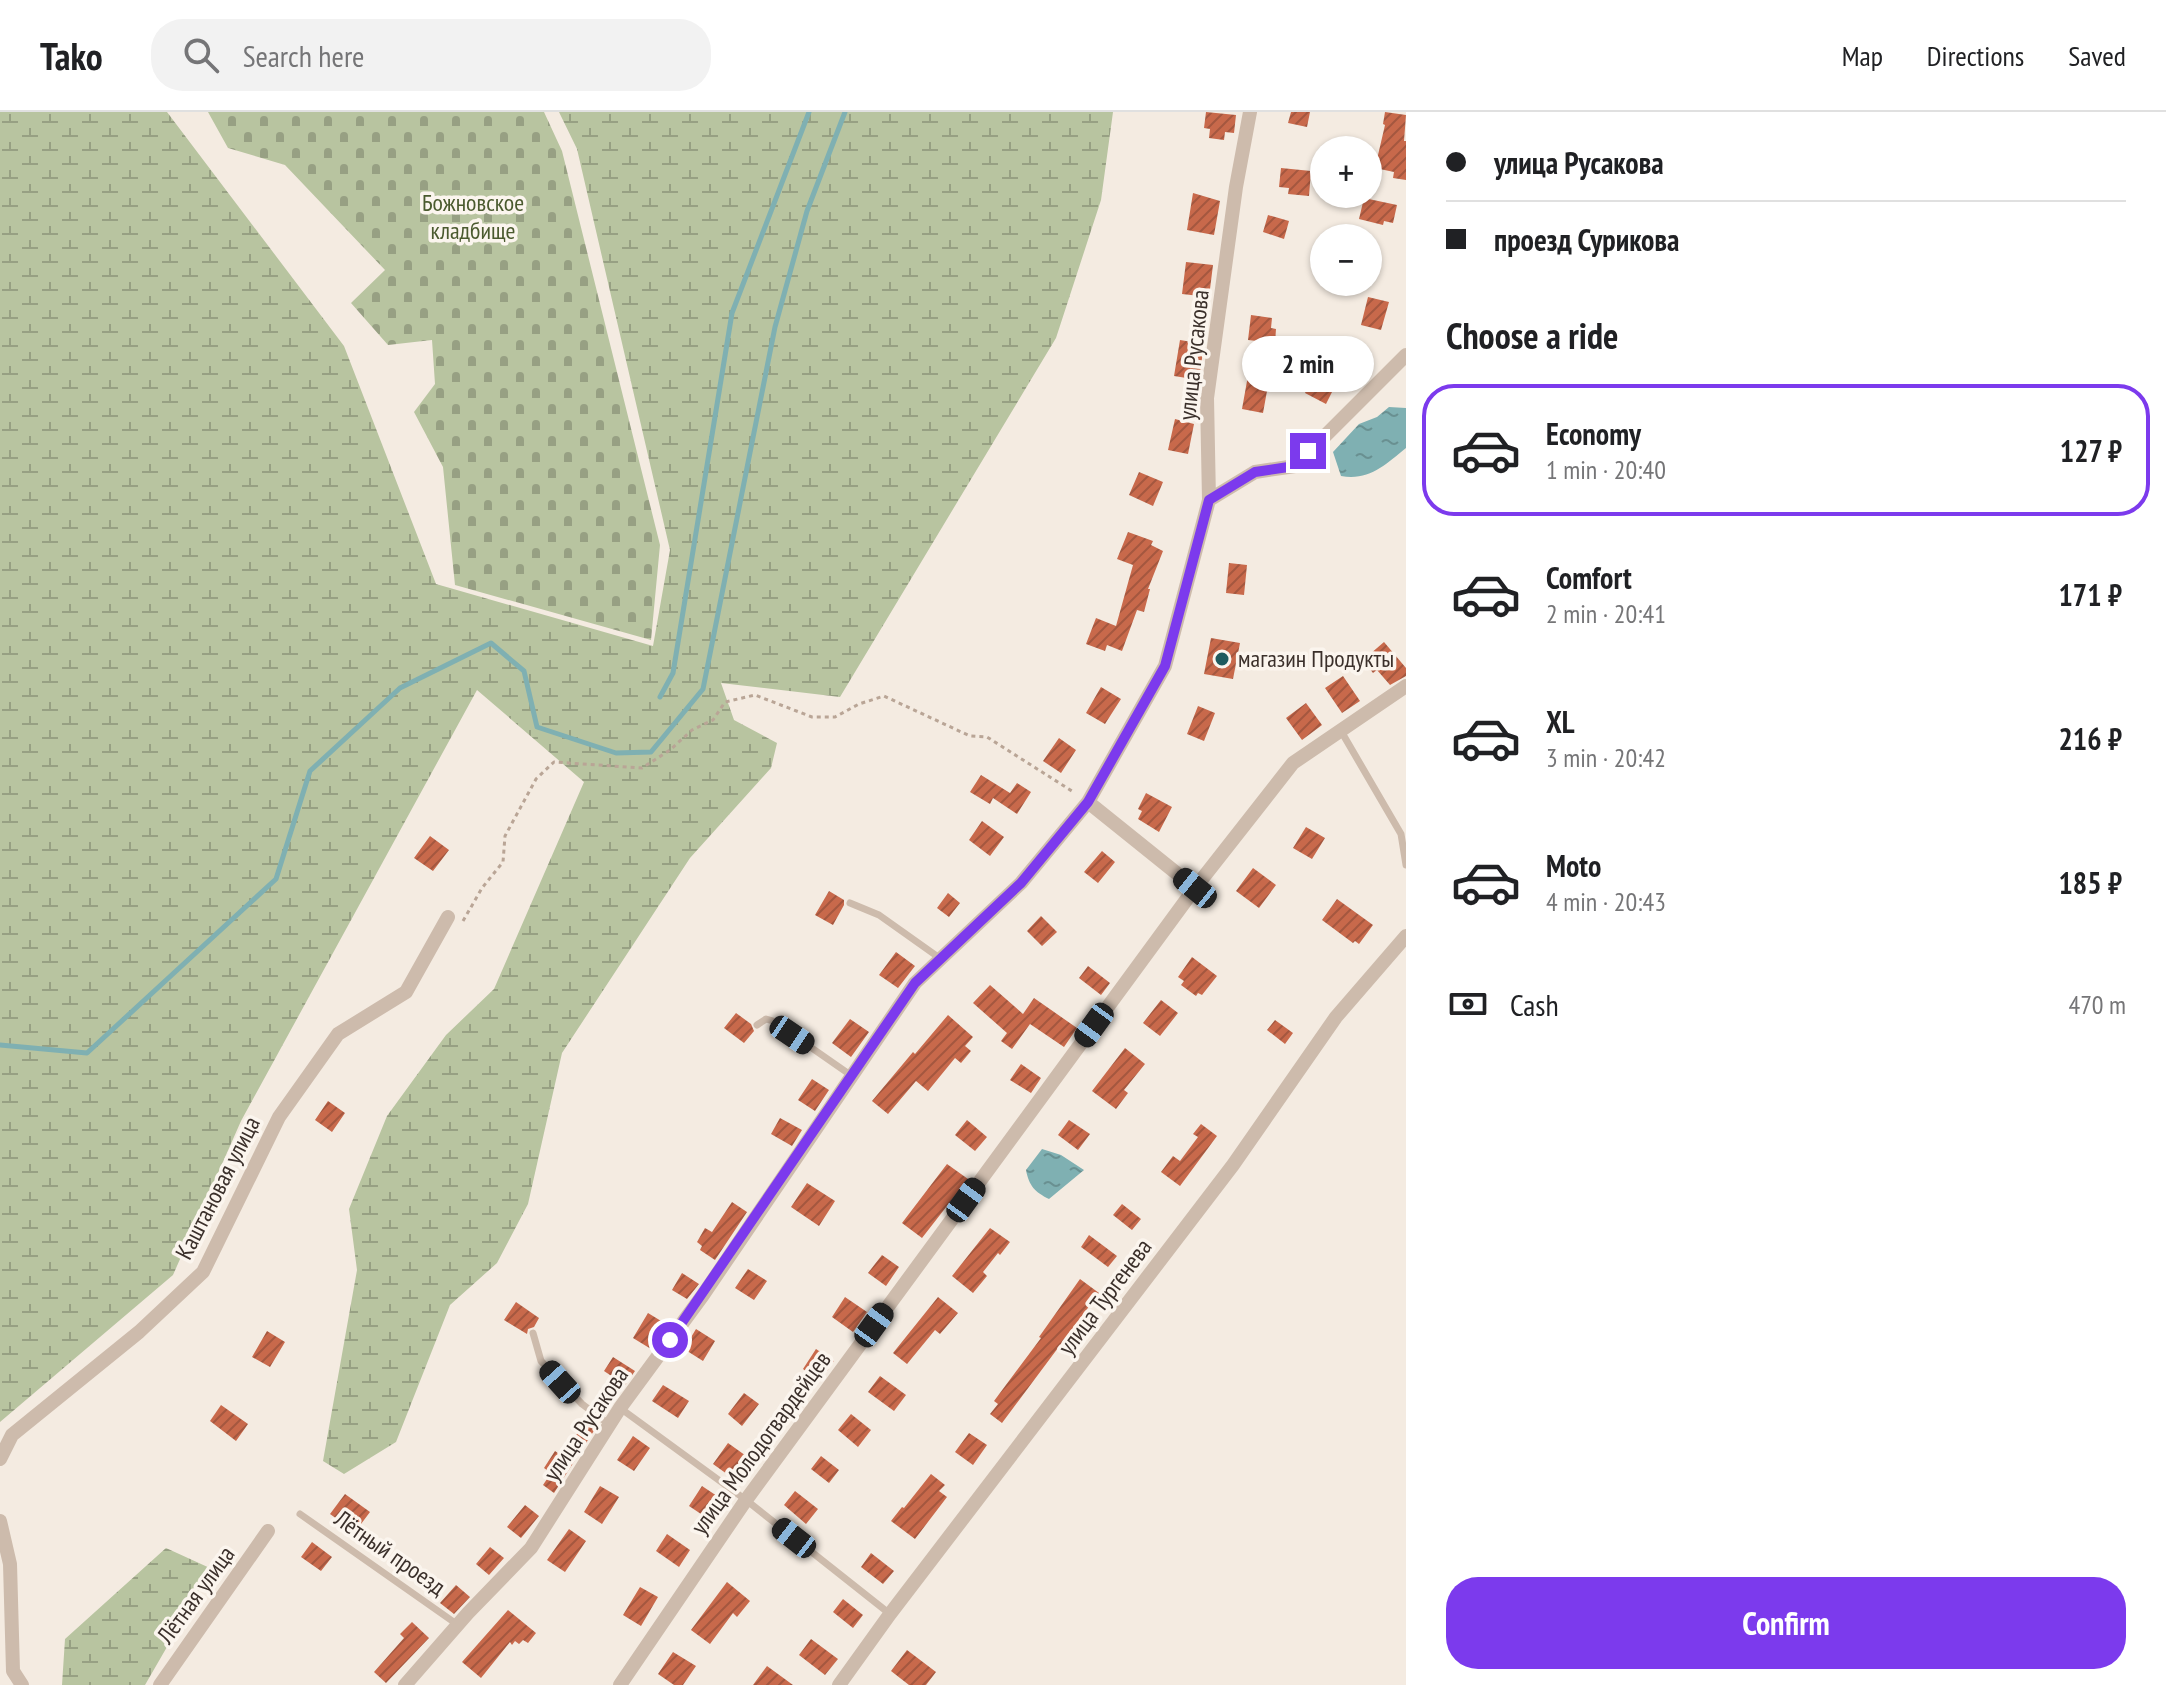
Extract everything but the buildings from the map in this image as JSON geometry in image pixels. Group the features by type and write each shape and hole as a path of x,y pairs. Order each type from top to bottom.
{"street":[{"name":"улица Русакова","path":"405,1685 531,1548 620,1408 703,1295 915,983 1021,883 1088,802 1165,666 1209,500 1207,398 1236,187 1250,112"},
{"path":"1209,500 1255,472 1295,466 1406,355"},
{"name":"улица Молодогвардейцев","path":"620,1685 746,1500 1195,888 1293,763 1406,686"},
{"path":"1088,802 1195,888"},
{"name":"Каштановая улица","path":"0,1459 12,1435 139,1332 203,1272 279,1117 338,1034 406,992 448,917"},
{"name":"улица Тургенева","path":"839,1685 1233,1165 1336,1017 1406,936"},
{"path":"0,1521 10,1564 13,1671 22,1685"},
{"name":"Лётная улица","path":"160,1685 268,1531"}],"lane":[{"path":"1341,731 1401,834 1406,865"},
{"path":"850,903 879,915 941,959"},
{"path":"757,1025 766,1019 773,1021 852,1076"},
{"path":"533,1333 541,1361 582,1404 610,1425"},
{"path":"620,1408 746,1500 890,1614"},
{"name":"Лётный проезд","path":"300,1514 458,1625"}],"path":[{"path":"448,917 463,921 482,888 503,862 505,836 536,779 554,762 642,768 670,750 692,730 713,720 725,702 755,695 812,717 835,717 859,704 884,696 970,736 987,737 1088,802"}],"green space":[{"path":"0,112 167,112 344,346 436,584 653,646 670,550 577,149 559,112 1113,112 1101,200 1056,338 840,697 721,683 734,720 777,743 771,768 690,858 562,1053 528,1204 497,1263 450,1305 396,1442 344,1474 323,1461 357,1270 349,1209 387,1116 446,1035 494,989 584,782 477,690 241,1121 173,1275 0,1422"},
{"name":"Божновское кладбище","path":"208,112 544,112 562,151 660,545 651,640 455,585 443,467 414,412 435,384 432,340 388,345 351,303 385,270 285,165 228,148"},
{"path":"166,1548 212,1569 145,1685 62,1685 65,1639"}],"water":[{"path":"1389,407 1406,408 1406,448 1384,466 1368,474 1341,476 1333,452 1359,424 1377,417"},
{"path":"1042,1149 1061,1155 1084,1170 1049,1199 1033,1188 1026,1170"}],"waterway":[{"path":"660,697 673,673 732,313 809,112"},
{"path":"0,1045 87,1053 276,879 310,771 400,688 491,643 524,671 537,727 616,753 651,752 703,689 775,327 807,211 845,112"}],"place":[{"name":"магазин Продукты","path":"1222,659"}],"route":[{"path":"670,1340 915,983 1021,883 1088,802 1165,666 1209,500 1255,472 1295,466 1308,451"}]}
